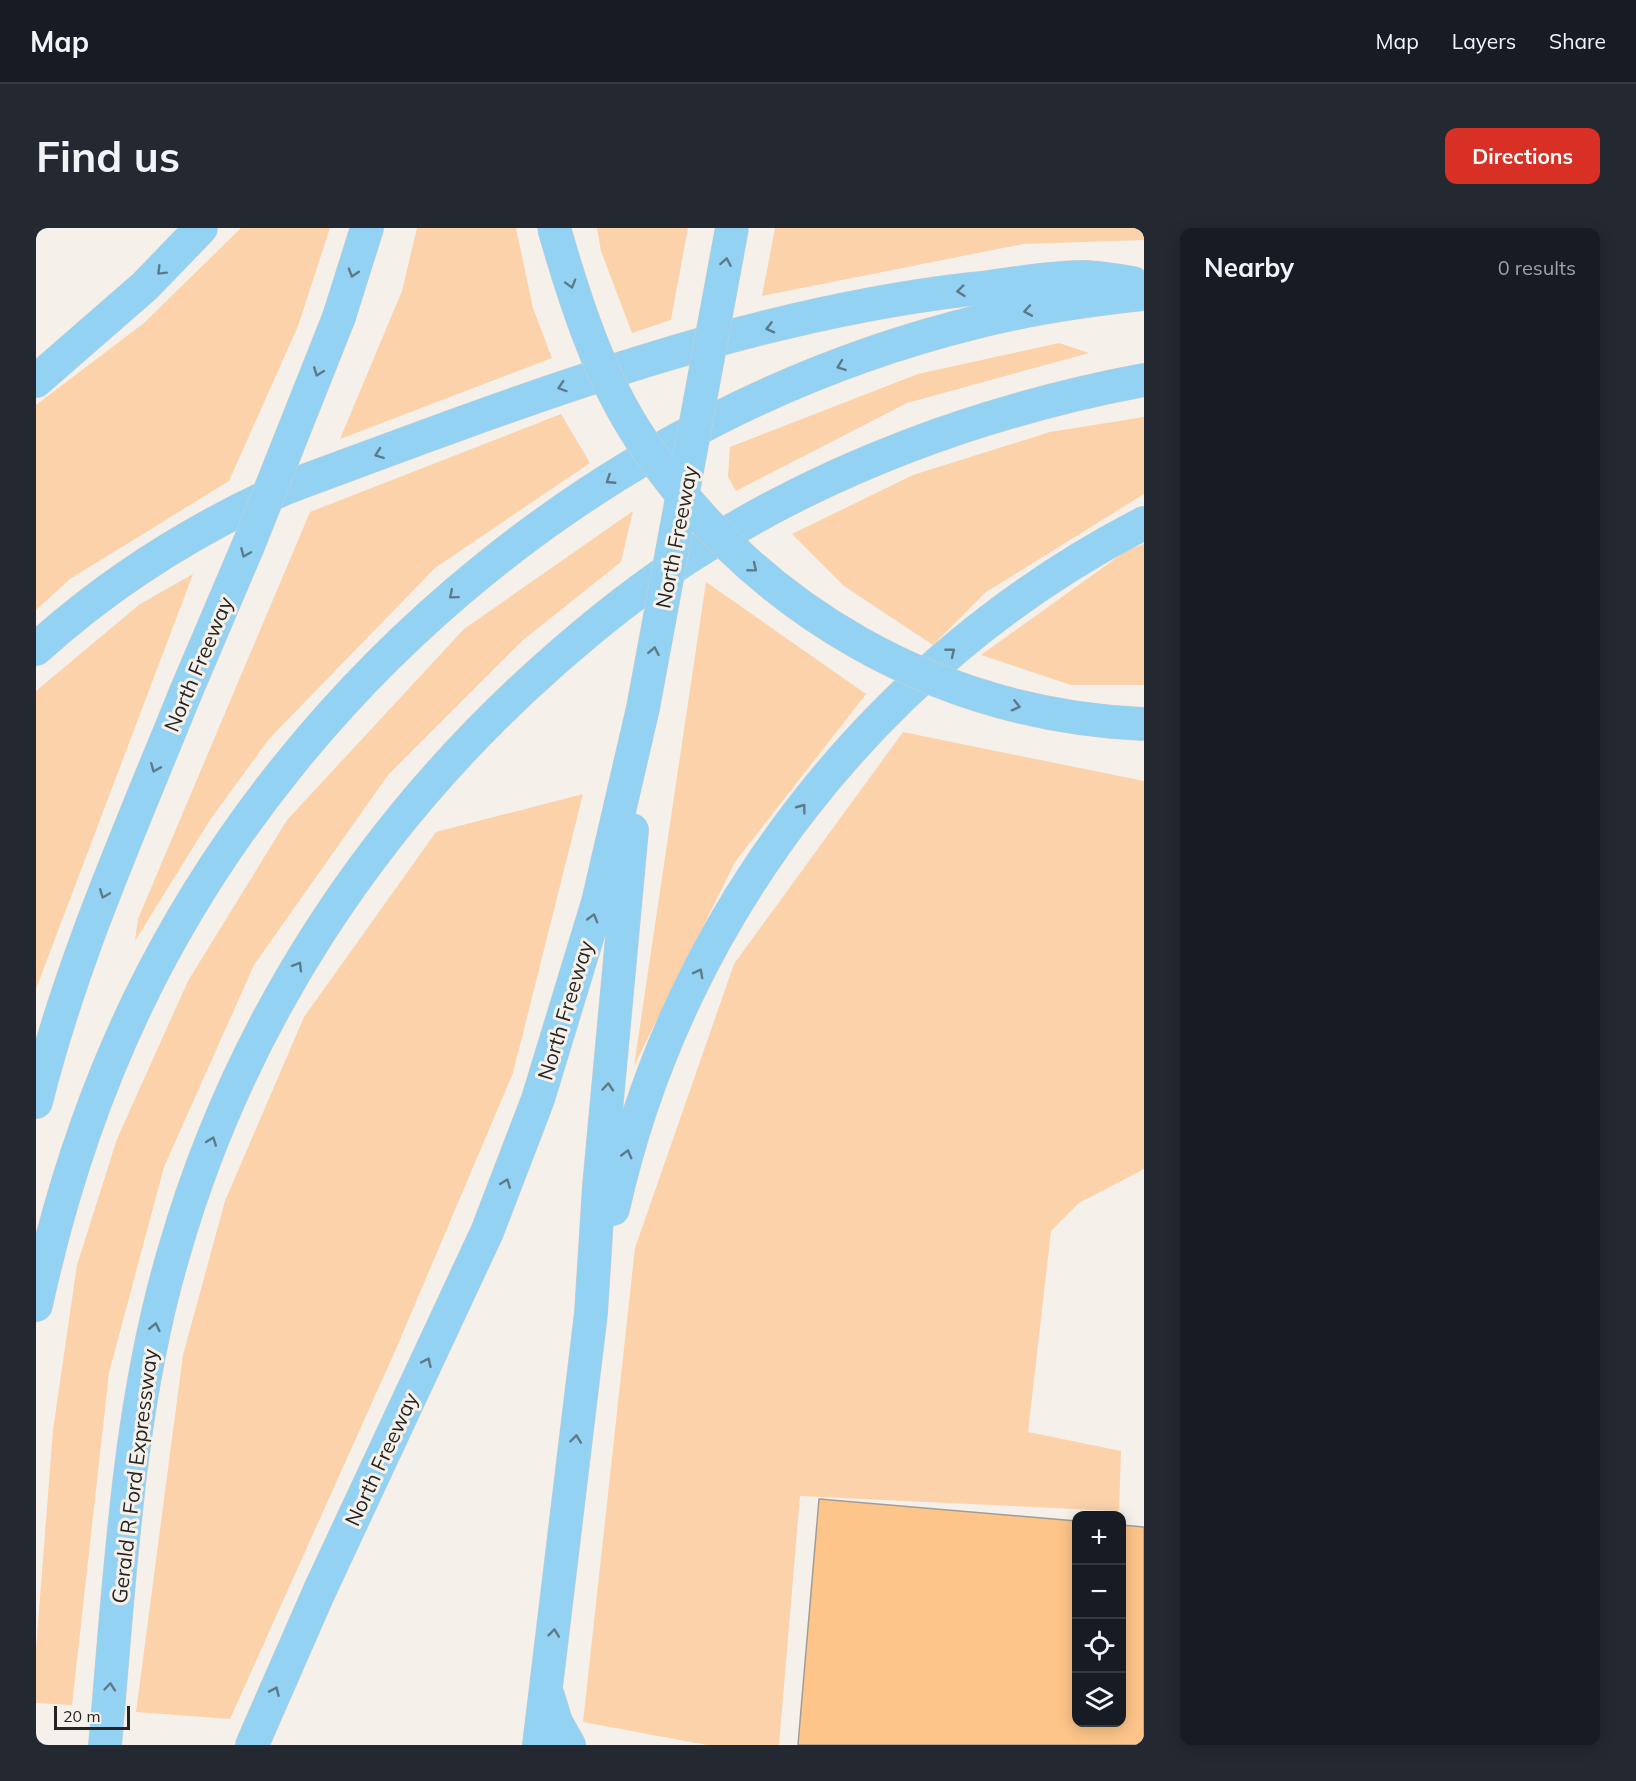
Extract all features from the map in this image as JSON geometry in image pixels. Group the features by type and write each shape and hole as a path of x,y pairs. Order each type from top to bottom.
{"highway":[{"path":"36,381 145,286 201,228"},
{"name":"North Freeway","path":"36,1101 55,1032 88,936 184,694 261,514 339,317 367,228"},
{"path":"554,228 576,301 612,387 637,432 702,518 740,557 807,611 869,649 927,677 978,696 1043,713 1087,720 1144,724"},
{"name":"North Freeway","path":"252,1745 319,1592 487,1232 538,1099 598,902 643,708 732,228"},
{"path":"36,649 90,605 142,568 213,523 252,503 299,483 557,389 659,356 857,307 934,294 1084,277 1144,284"},
{"path":"36,1305 58,1217 85,1127 120,1042 160,960 208,877 290,762 350,694 414,630 479,573 552,518 655,453 718,419 824,373 925,336 1019,312 1144,294"},
{"name":"Gerald R Ford Expressway","path":"105,1745 136,1428 151,1342 173,1254 206,1155 252,1049 298,964 378,845 436,776 500,710 605,618 690,555 790,500 898,450 1002,414 1144,380"},
{"path":"591,1313 616,1197 638,1115 662,1050 685,1000 734,908 777,840 827,774 933,666 1008,606 1114,538 1144,523"},
{"path":"539,1745 548,1691 591,1313 599,1186 643,708"},
{"path":"548,1691 555,1722 569,1745"}],"shaded area":[{"path":"241,228 330,228 298,326 229,481 70,579 36,610 36,405 144,323"},
{"path":"417,228 516,228 533,308 552,358 340,439 402,291"},
{"path":"597,228 688,228 671,320 632,333 601,251"},
{"path":"775,228 1144,228 1144,240 1023,244 762,296"},
{"path":"1059,343 1089,353 907,403 736,491 728,477 730,447 918,374"},
{"path":"561,414 590,463 435,568 269,739 210,820 135,941 138,919 310,512"},
{"path":"1144,417 1144,494 986,592 933,645 844,586 792,534 913,475 1050,432"},
{"path":"633,511 621,562 523,640 388,775 254,965 164,1167 109,1373 72,1705 36,1703 36,1649 53,1430 77,1265 117,1139 188,981 287,820 464,629"},
{"path":"1144,544 1144,685 1071,685 981,655 1126,551"},
{"path":"193,574 36,989 36,691 140,604"},
{"path":"706,582 866,694 735,862 634,1066"},
{"path":"903,732 1144,781 1144,1169 1079,1203 1051,1231 1028,1432 1121,1451 1119,1511 800,1496 779,1745 707,1745 583,1722 635,1248 734,964"},
{"path":"583,794 513,1073 396,1349 230,1719 136,1712 183,1355 225,1201 304,1017 436,832"}],"building":[{"path":"819,1499 1072,1521 1072,1727 1126,1727 1126,1525 1144,1527 1144,1745 798,1745"}]}
